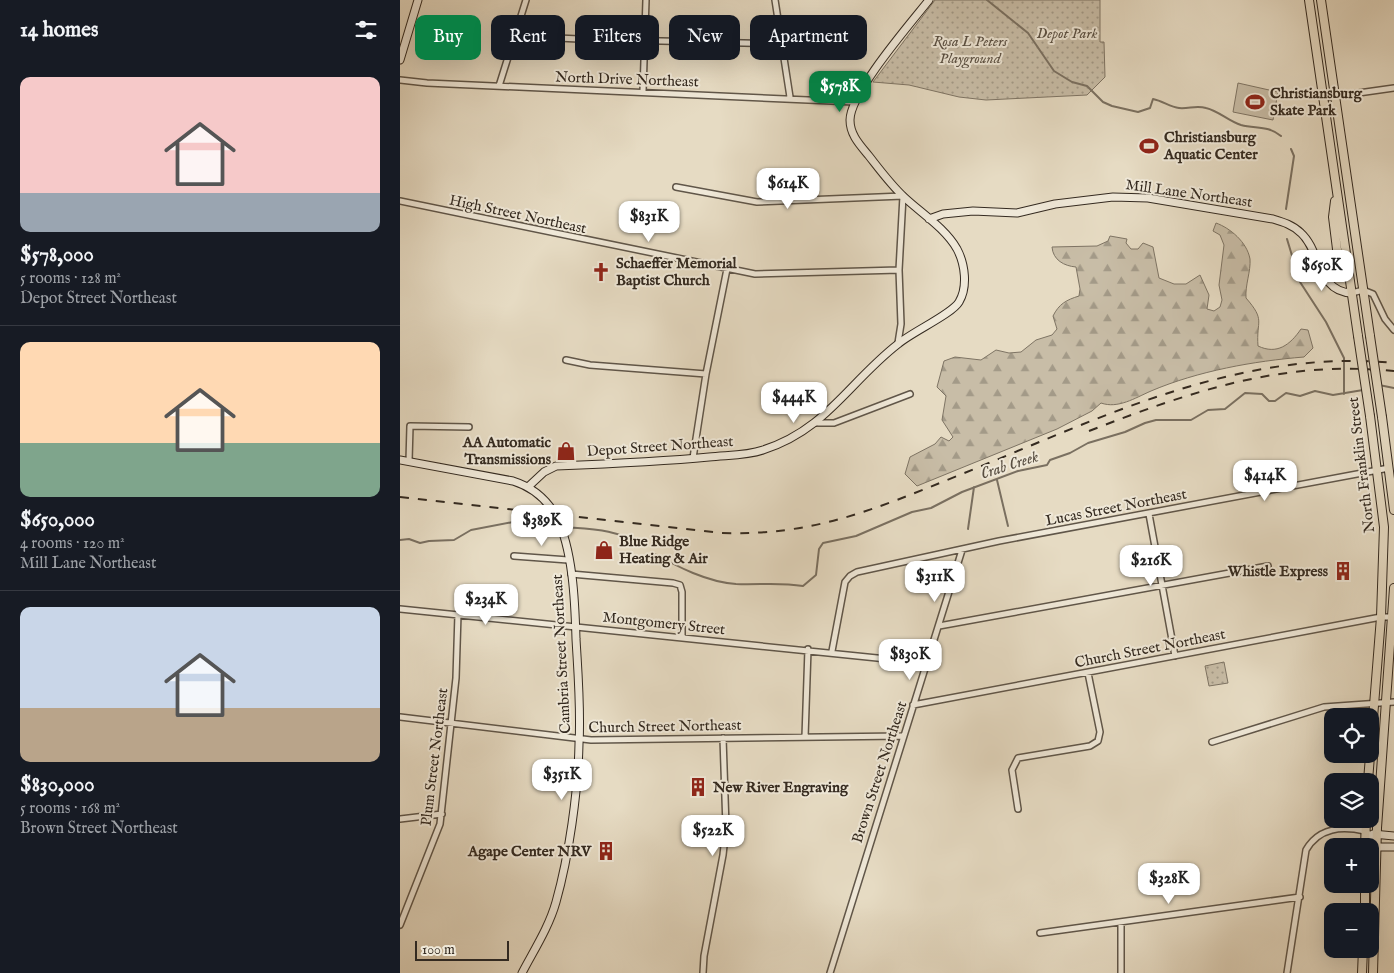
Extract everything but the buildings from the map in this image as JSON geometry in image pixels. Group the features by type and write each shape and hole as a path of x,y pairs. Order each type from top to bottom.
{"main road":[{"name":"North Franklin Street","path":"1309,0 1370,416 1384,527 1381,617 1369,773"},
{"name":"North Franklin Street","path":"1321,0 1394,510"},
{"path":"1316,260 1331,264 1338,257 1334,217 1336,189"},
{"path":"1377,836 1394,588"},
{"path":"1365,828 1365,838"},
{"path":"1373,973 1376,893"},
{"path":"1362,973 1363,958"}],"street":[{"path":"400,60 418,0"},
{"path":"521,15 526,0"},
{"path":"646,0 646,15"},
{"path":"775,0 777,15"},
{"path":"854,102 926,0"},
{"path":"659,40 750,43"},
{"path":"499,86 507,60"},
{"path":"643,92 644,60"},
{"path":"784,60 790,97"},
{"name":"North Drive Northeast","path":"400,80 499,86 790,97 854,102"},
{"path":"1323,98 1394,88"},
{"name":"Depot Street Northeast","path":"529,486 544,472 556,466 693,458 761,451 817,423 898,344 927,323 949,312 959,302 964,290 962,264 957,250 929,219 903,196 855,140 850,119 854,102"},
{"path":"676,187 757,202 903,196 899,270 901,324 898,344"},
{"name":"Mill Lane Northeast","path":"929,219 943,214 973,210 1017,213 1085,199 1113,197 1148,198 1280,221 1301,233 1327,282 1345,293 1352,293"},
{"name":"High Street Northeast","path":"400,202 755,274 783,275 899,270"},
{"path":"693,458 706,374 727,269"},
{"path":"1352,293 1363,290 1373,294 1385,319 1394,330"},
{"path":"566,360 706,374"},
{"path":"817,423 834,423 910,394"},
{"path":"409,461 410,426 469,427"},
{"path":"400,460 513,481 529,486"},
{"name":"Lucas Street Northeast","path":"832,651 845,582 856,572 1389,468"},
{"name":"Cambria Street Northeast","path":"522,973 550,920 560,888 580,739 576,626 571,574 559,526 550,508 529,486"},
{"path":"1149,514 1175,656"},
{"name":"Brown Street Northeast","path":"830,973 902,736 914,705 962,550"},
{"path":"514,556 568,560"},
{"path":"939,626 1268,566"},
{"path":"571,574 680,585 682,592 682,637"},
{"name":"Montgomery Street","path":"400,608 832,651 926,663"},
{"name":"Plum Street Northeast","path":"400,925 442,814 451,722 458,614"},
{"name":"Church Street Northeast","path":"914,705 1381,617 1392,617"},
{"path":"805,737 808,649"},
{"path":"1018,809 1012,770 1018,758 1090,746 1098,741 1100,732 1088,673"},
{"path":"1212,742 1324,707 1394,702"},
{"name":"Church Street Northeast","path":"400,717 580,739 902,736"},
{"path":"703,973 704,956 723,855 726,827 723,738"},
{"path":"400,819 442,814"},
{"path":"1287,973 1300,897 1304,859 1311,842 1326,831 1337,829 1365,831 1377,836 1394,836"},
{"path":"1365,831 1370,838"},
{"path":"1379,847 1394,847"},
{"path":"1040,933 1300,897"},
{"path":"1120,973 1121,922"}],"green space":[{"name":"Rosa L Peters Playground","path":"935,0 1100,0 1100,42 1104,42 1105,77 1087,95 986,100 959,97 909,85 873,82"},
{"name":"Christiansburg Skate Park","path":"1238,83 1278,92 1273,120 1233,112"},
{"path":"1216,223 1227,228 1242,241 1248,253 1250,264 1246,298 1258,316 1258,346 1265,349 1277,349 1288,344 1301,329 1308,330 1313,348 1304,357 1226,368 1169,384 1120,404 1101,403 1092,411 1057,429 917,486 905,474 910,457 935,444 941,437 949,441 953,437 942,420 946,396 937,387 944,361 955,357 981,360 996,350 1009,353 1021,352 1036,340 1052,335 1057,329 1053,316 1055,312 1063,303 1079,296 1080,289 1076,267 1060,262 1054,255 1052,247 1097,246 1108,241 1110,236 1127,239 1126,243 1131,249 1138,249 1143,243 1153,247 1159,278 1174,284 1186,284 1200,275 1209,295 1207,309 1214,311 1220,307 1222,300 1219,285 1224,245 1220,235 1213,231"},
{"path":"1224,662 1228,683 1209,686 1205,666"}],"waterway":[{"path":"987,0 1028,33 1054,71 1072,82 1087,86 1103,102 1138,112 1150,108 1153,99 1179,108 1202,107 1211,109 1241,125 1271,130 1281,136"},
{"path":"1286,209 1294,156 1291,149"},
{"path":"1287,239 1300,282 1326,322 1344,358 1344,394"},
{"name":"Crab Creek","path":"1379,385 1394,388"},
{"name":"Crab Creek","path":"653,553 693,573 725,583 803,586 816,575 819,549 823,543 856,536 912,512 931,508 962,492 1018,471 1047,465 1050,460 1070,453 1088,443 1125,432 1145,423 1156,420 1191,420 1208,410 1225,409 1245,393 1262,394 1269,401 1275,401 1286,393 1300,396 1315,391 1333,395 1363,390"},
{"path":"997,480 1008,526"},
{"path":"968,529 974,487"},
{"name":"Crab Creek","path":"400,540 409,539 420,543 454,540 471,530 513,522 557,526"},
{"name":"Crab Creek","path":"564,527 593,529 613,533 638,545"}],"railway":[{"path":"400,497 721,533 754,533 785,530 814,525 870,510 1116,411 1170,392 1224,377 1279,366 1336,361 1394,363"},
{"path":"1089,431 1164,403 1238,382 1314,370 1394,371"}],"place":[{"name":"Christiansburg Skate Park","path":"1255,102"},
{"name":"Christiansburg Aquatic Center","path":"1149,146"},
{"name":"Schaeffer Memorial Baptist Church","path":"601,272"},
{"name":"AA Automatic Transmissions","path":"566,451"},
{"name":"Blue Ridge Heating & Air","path":"604,550"},
{"name":"Whistle Express","path":"1343,571"},
{"name":"New River Engraving","path":"698,787"},
{"name":"Agape Center NRV","path":"606,851"}],"park label":[{"name":"Depot Park","path":"1067,33"}]}
